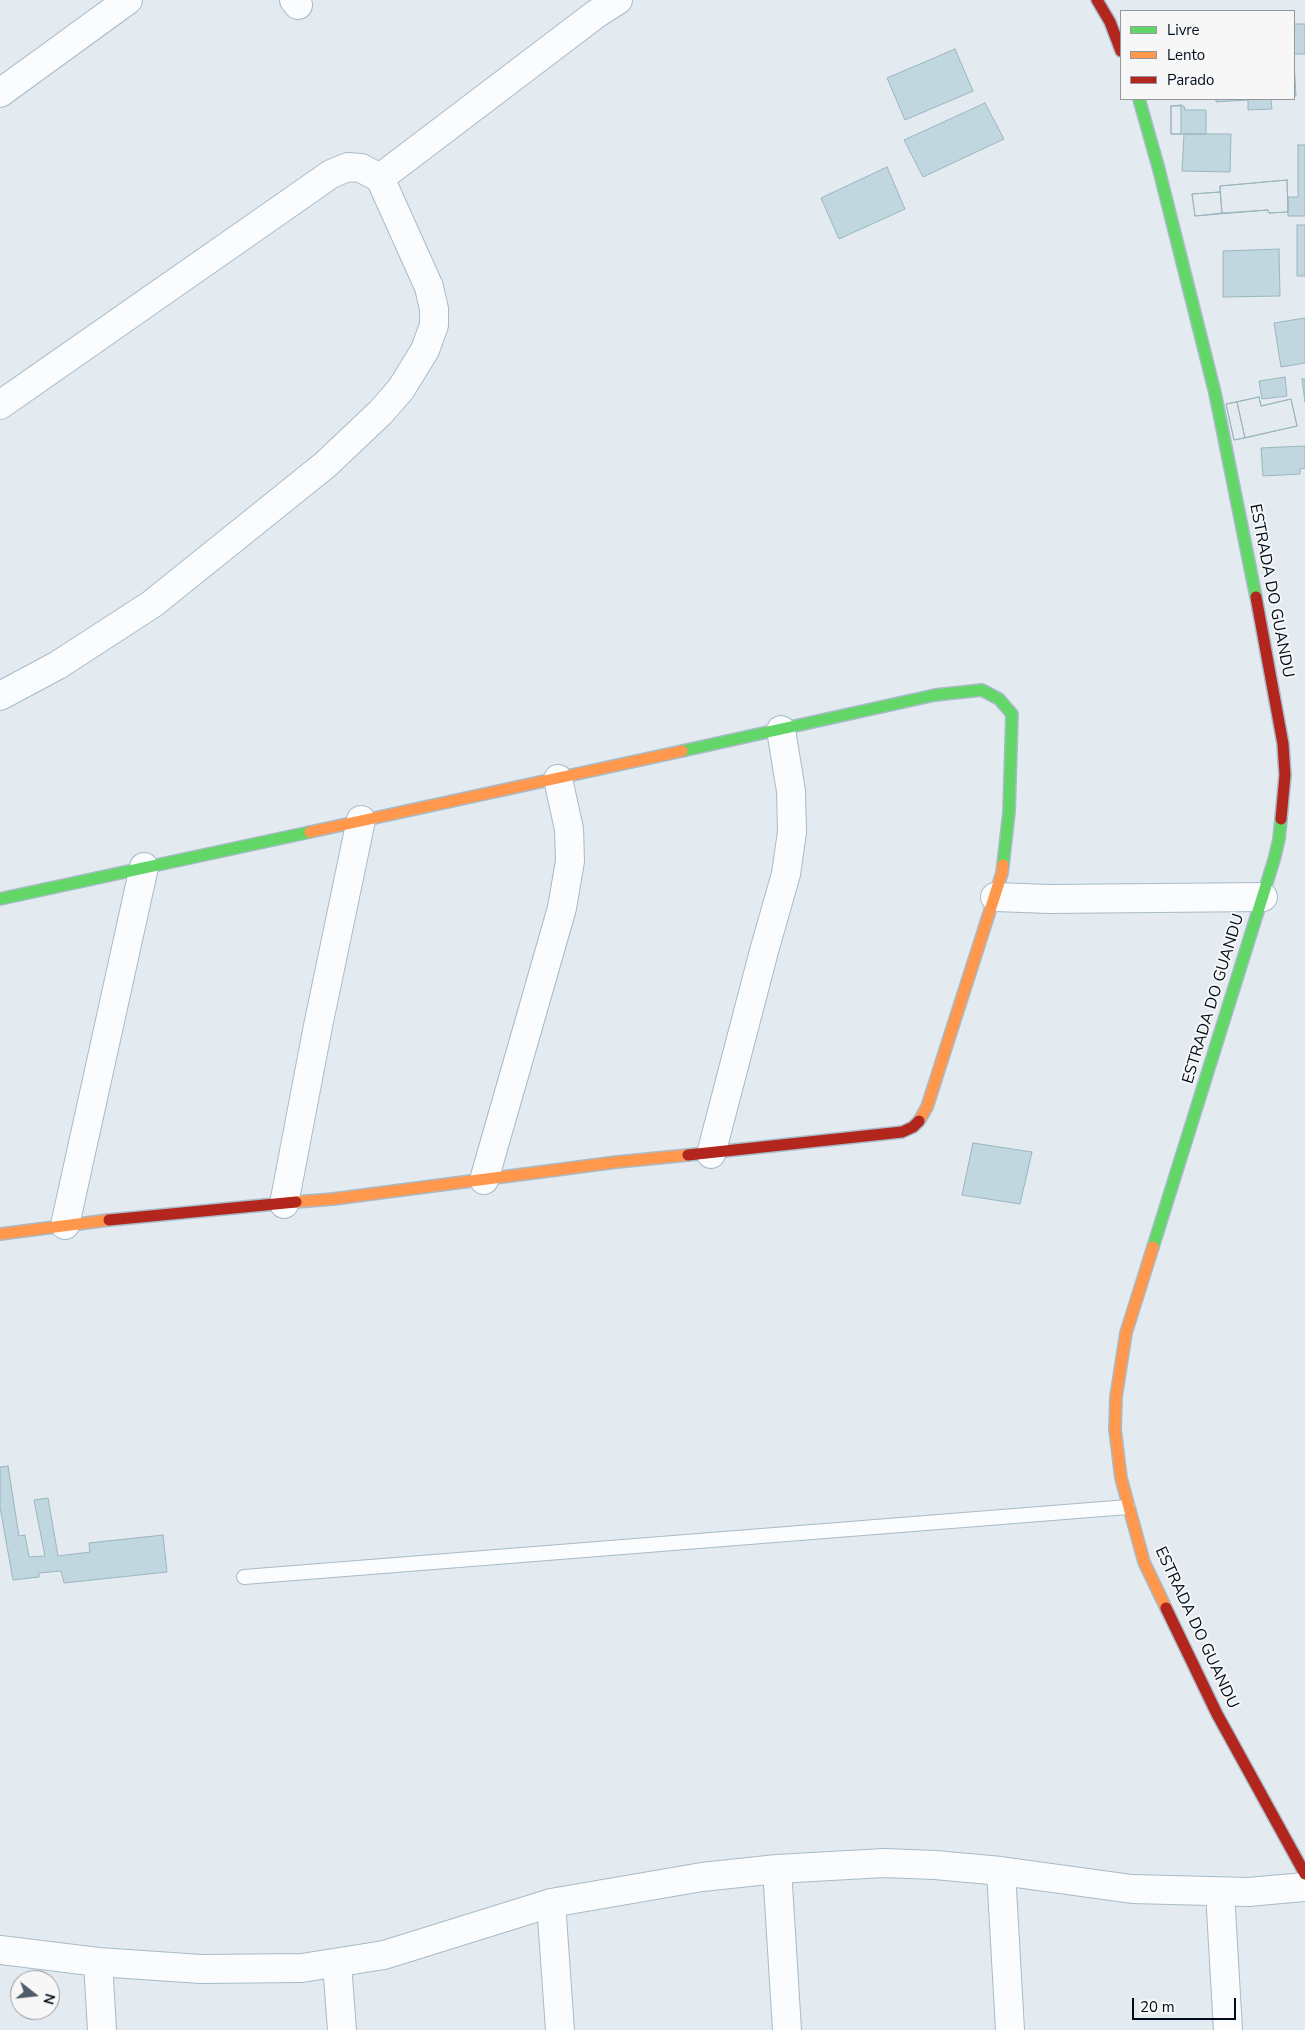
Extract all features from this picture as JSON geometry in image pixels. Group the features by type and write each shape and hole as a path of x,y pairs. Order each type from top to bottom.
{"street":[{"path":"0,93 128,0"},
{"path":"380,178 596,14 618,0"},
{"path":"1097,0 1110,22 1120,49"},
{"name":"ESTRADA DO GUANDU","path":"1139,100 1158,166 1215,393 1265,639 1282,744 1285,775 1279,839 1263,897 1126,1333 1116,1397 1115,1429 1121,1478 1144,1562 1217,1714 1305,1874"},
{"path":"0,405 331,174 348,167 361,168 380,178 429,287 434,309 434,325 426,350 401,389 381,412 325,465 152,604 58,666 0,696"},
{"path":"0,899 144,866 558,779 936,696 982,690 999,699 1012,714 1009,812 1002,872 927,1107 921,1120 902,1132 711,1154 617,1162 333,1200 146,1215 0,1234"},
{"path":"711,1154 786,874 792,832 791,791 781,730"},
{"path":"484,1180 562,908 570,860 569,829 558,779"},
{"path":"284,1204 318,1026 361,820"},
{"path":"65,1226 144,866"},
{"path":"995,897 1050,899 1263,897"},
{"path":"0,1950 98,1962 201,1969 302,1968 384,1956 551,1903 702,1877 777,1868 884,1863 1001,1871 1132,1889 1248,1892 1305,1887"},
{"path":"777,1868 787,2030"},
{"path":"1001,1871 1010,2030"},
{"path":"1220,1892 1228,2030"},
{"path":"551,1903 560,2030"},
{"path":"98,1962 102,2030"},
{"path":"337,1964 342,2030"}],"lane":[{"path":"244,1577 1128,1507"}],"building":[{"path":"1295,24 1305,24 1305,54 1295,54"},
{"path":"955,49 973,91 905,120 887,78"},
{"path":"1216,100 1248,100 1216,102"},
{"path":"1248,100 1271,100 1272,109 1248,110"},
{"path":"985,103 1004,139 923,177 904,140"},
{"path":"1181,105 1181,134 1171,134 1171,106"},
{"path":"1171,106 1184,106 1185,110 1206,110 1206,134 1171,134"},
{"path":"1184,134 1231,134 1230,172 1182,171"},
{"path":"1298,145 1305,145 1305,216 1288,216 1288,197 1298,197"},
{"path":"887,167 905,209 839,239 821,198"},
{"path":"1287,180 1288,212 1269,213 1268,210 1222,213 1220,186"},
{"path":"1287,180 1288,212 1269,213 1268,210 1195,216 1192,194 1220,192 1220,186"},
{"path":"1220,192 1222,213 1195,216 1192,194"},
{"path":"1297,225 1305,225 1305,276 1297,276"},
{"path":"1279,249 1280,296 1223,297 1223,251"},
{"path":"1305,318 1305,363 1281,367 1274,323"},
{"path":"1285,377 1287,396 1262,399 1259,381"},
{"path":"1302,379 1305,379 1305,402"},
{"path":"1259,397 1261,406 1291,399 1297,426 1245,438 1237,402"},
{"path":"1259,397 1261,406 1291,399 1297,426 1234,440 1226,404"},
{"path":"1237,402 1245,438 1234,440 1226,404"},
{"path":"1305,446 1305,468 1300,469 1300,474 1263,476 1261,448"},
{"path":"973,1143 1032,1152 1020,1204 962,1195"},
{"path":"8,1466 19,1536 25,1535 29,1557 45,1556 34,1500 48,1498 58,1556 90,1552 89,1543 163,1535 167,1572 64,1583 61,1571 39,1573 39,1577 13,1580 0,1507 0,1467"}],"traffic: fast":[{"path":"1139,100 1158,166 1215,393 1256,597"},
{"path":"682,751 935,695 982,690 999,699 1012,714 1009,812 1003,865"},
{"path":"1153,1247 1274,860 1281,819"},
{"path":"0,899 310,832"}],"traffic: slow":[{"path":"310,832 682,751"},
{"path":"919,1121 927,1107 1003,865"},
{"path":"296,1202 333,1199 617,1162 688,1155"},
{"path":"0,1234 109,1220"},
{"path":"1153,1247 1126,1333 1116,1397 1115,1429 1121,1478 1144,1562 1166,1608"}],"traffic: jam":[{"path":"1097,0 1110,22 1120,48"},
{"path":"1256,597 1283,744 1285,775 1281,819"},
{"path":"688,1155 902,1132 913,1127 919,1121"},
{"path":"109,1220 296,1202"},
{"path":"1166,1608 1217,1714 1305,1874"}]}
